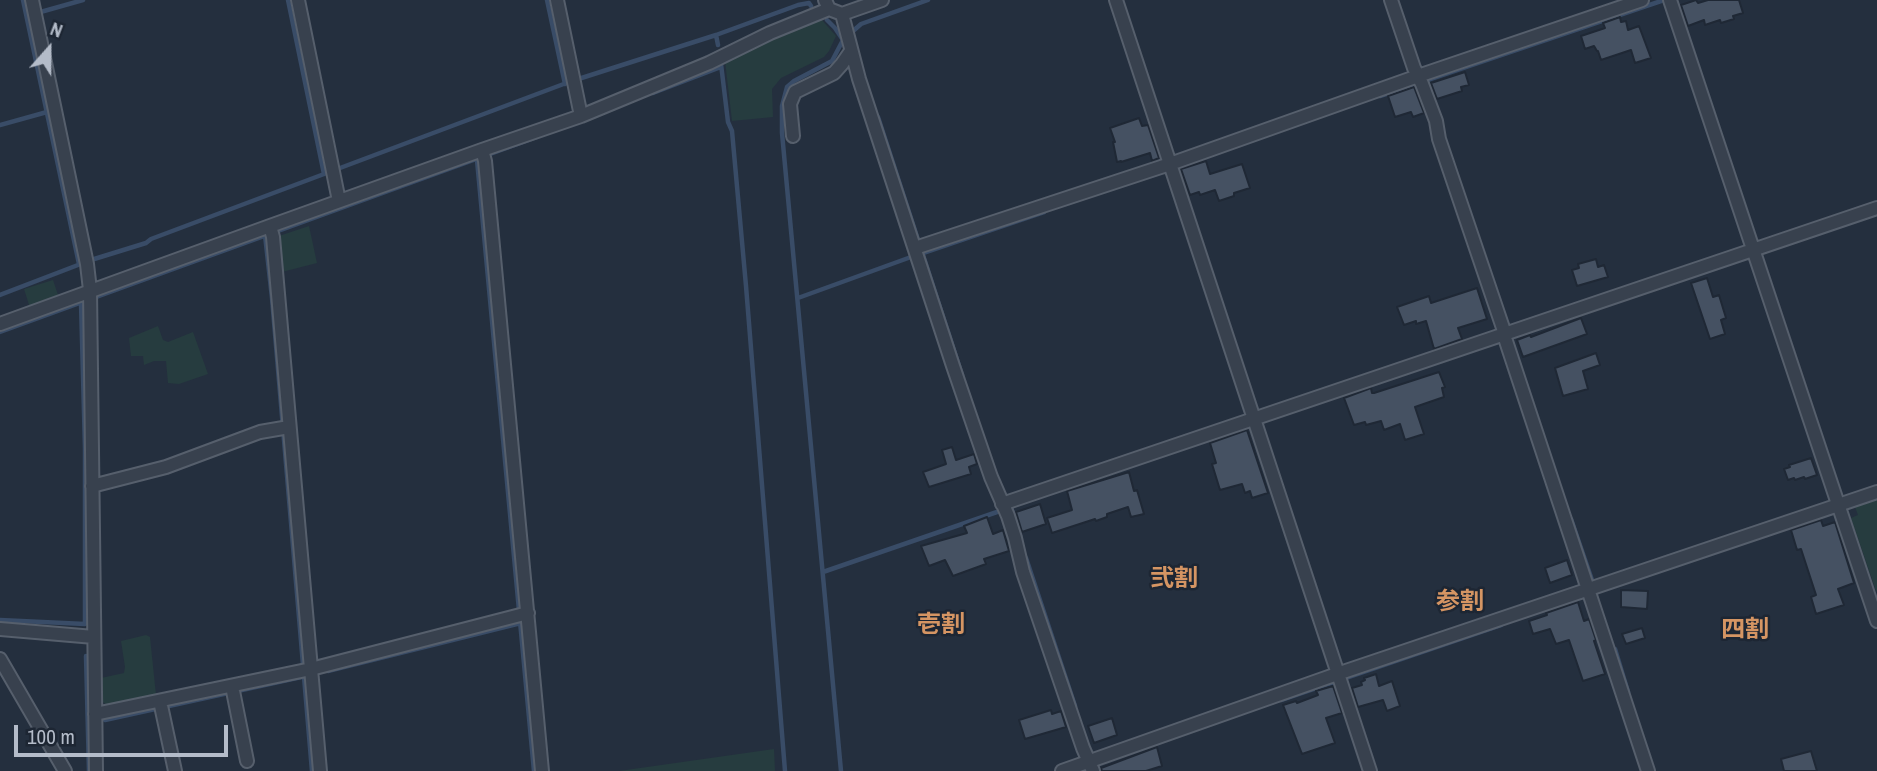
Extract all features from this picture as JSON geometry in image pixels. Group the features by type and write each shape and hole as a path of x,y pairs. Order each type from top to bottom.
{"street":[{"path":"298,0 339,201"},
{"path":"558,0 581,116"},
{"path":"842,14 882,0"},
{"path":"1116,0 1370,771"},
{"path":"1391,0 1436,121 1439,139 1648,771"},
{"path":"919,247 1420,80 1642,0"},
{"path":"1670,0 1757,249 1877,621"},
{"path":"0,324 90,297 271,231 339,201 483,154 709,63 827,4 842,14 850,47 919,247 986,465 1007,502 1023,572 1091,766"},
{"path":"34,9 86,261 90,297 96,771"},
{"path":"793,136 790,104 795,92 834,73 850,47"},
{"path":"483,154 522,614 542,771"},
{"path":"1007,502 1877,208"},
{"path":"271,231 308,672 320,771"},
{"path":"92,486 166,467 260,432 289,427"},
{"path":"1062,771 1091,766 1877,492"},
{"path":"95,714 308,672 522,614"},
{"path":"0,629 94,637"},
{"path":"0,659 65,771"},
{"path":"232,686 247,761"},
{"path":"160,701 175,771"}],"green space":[{"path":"821,19 836,36 829,51 824,57 781,78 772,89 773,117 732,121 725,61 774,36"},
{"path":"309,226 317,263 282,272 279,236"},
{"path":"53,280 59,298 30,308 24,289"},
{"path":"158,326 163,340 168,342 193,332 208,374 179,384 168,383 166,361 154,361 144,365 143,356 131,356 129,338"},
{"path":"1877,500 1876,591 1851,518 1858,515 1855,507"},
{"path":"146,635 150,637 156,695 109,706 101,701 101,678 124,673 121,641"},
{"path":"774,749 775,771 619,771"}],"building":[{"path":"1696,0 1698,3 1708,0 1739,0 1743,13 1721,23 1720,20 1705,25 1704,20 1688,26 1681,5"},
{"path":"1620,17 1621,22 1626,21 1628,30 1639,26 1651,58 1635,63 1631,50 1601,60 1594,46 1585,49 1581,36 1605,28 1603,23"},
{"path":"1465,72 1469,85 1461,87 1462,91 1437,99 1431,83"},
{"path":"1414,87 1424,113 1413,117 1411,112 1395,117 1388,96"},
{"path":"1139,118 1142,126 1148,125 1159,158 1152,161 1150,153 1117,162 1110,128"},
{"path":"1206,161 1210,174 1242,164 1250,188 1219,201 1215,190 1190,195 1181,169"},
{"path":"1596,259 1598,267 1604,265 1608,277 1577,286 1572,270 1579,268 1578,264"},
{"path":"1707,278 1713,297 1719,295 1726,318 1721,320 1725,334 1710,339 1691,283"},
{"path":"1477,288 1487,319 1458,328 1462,339 1434,349 1426,321 1404,325 1397,307 1429,296 1431,303"},
{"path":"1581,318 1587,334 1523,357 1517,340"},
{"path":"1596,353 1600,365 1583,371 1588,389 1563,396 1555,368"},
{"path":"1439,372 1445,387 1442,388 1444,397 1415,407 1424,434 1405,440 1400,424 1384,430 1381,421 1354,425 1344,398 1371,388 1374,393"},
{"path":"1247,430 1268,493 1252,498 1250,491 1245,493 1242,484 1220,490 1212,464 1216,463 1210,443"},
{"path":"952,447 956,460 974,454 977,464 969,467 971,474 929,487 923,472 946,464 942,450"},
{"path":"1811,458 1817,475 1788,480 1784,469"},
{"path":"1129,472 1144,514 1131,517 1128,507 1096,521 1095,519 1052,533 1047,518 1072,510 1067,491"},
{"path":"1040,504 1046,524 1022,532 1016,512"},
{"path":"987,517 993,534 1003,530 1009,551 984,559 986,564 953,576 945,560 929,566 921,546 967,533 964,526"},
{"path":"1821,520 1823,526 1835,522 1854,583 1838,589 1844,605 1816,614 1811,597 1816,595 1801,549 1797,550 1791,530"},
{"path":"1567,560 1572,575 1550,583 1545,568"},
{"path":"1621,590 1648,591 1647,609 1621,607"},
{"path":"1578,602 1584,621 1589,619 1605,674 1583,681 1569,640 1556,644 1550,629 1533,634 1529,621"},
{"path":"1642,628 1645,638 1626,644 1622,634"},
{"path":"1376,674 1379,686 1392,681 1400,706 1387,711 1383,700 1358,707 1352,688 1362,685 1364,678"},
{"path":"1333,686 1342,713 1326,718 1335,743 1302,754 1283,705 1296,701 1297,703 1318,695 1316,691"},
{"path":"1051,710 1052,714 1061,711 1066,727 1025,739 1019,720"},
{"path":"1112,718 1117,735 1094,743 1088,726"},
{"path":"1157,747 1162,766 1146,771 1102,771 1101,768"},
{"path":"1811,751 1817,771 1784,771 1781,759"}],"waterway":[{"path":"23,0 79,264"},
{"path":"37,13 83,0"},
{"path":"288,0 324,174"},
{"path":"547,0 565,84"},
{"path":"841,771 782,133 782,106 787,87 832,61 843,40 861,24 928,0"},
{"path":"1380,96 1661,1"},
{"path":"0,295 91,260 146,243 569,82 716,35 798,5 809,3 811,6"},
{"path":"827,20 843,40"},
{"path":"716,35 718,45"},
{"path":"721,64 728,122 732,131 785,771"},
{"path":"653,93 721,67"},
{"path":"0,125 47,112"},
{"path":"878,117 962,375"},
{"path":"0,332 537,137"},
{"path":"477,160 534,771"},
{"path":"923,253 1044,212"},
{"path":"265,235 312,771"},
{"path":"798,298 911,257"},
{"path":"0,620 85,624 85,449 81,303"},
{"path":"1010,504 1020,536"},
{"path":"823,572 997,512"},
{"path":"1571,519 1593,583"},
{"path":"1026,558 1075,706"},
{"path":"328,671 521,623"},
{"path":"1281,700 1501,625"},
{"path":"1615,649 1628,692"},
{"path":"86,656 89,771"},
{"path":"105,720 306,676"}],"district":[{"name":"弐割","path":"1174,580"},
{"name":"参割","path":"1460,603"},
{"name":"壱割","path":"941,626"},
{"name":"四割","path":"1745,631"}]}
